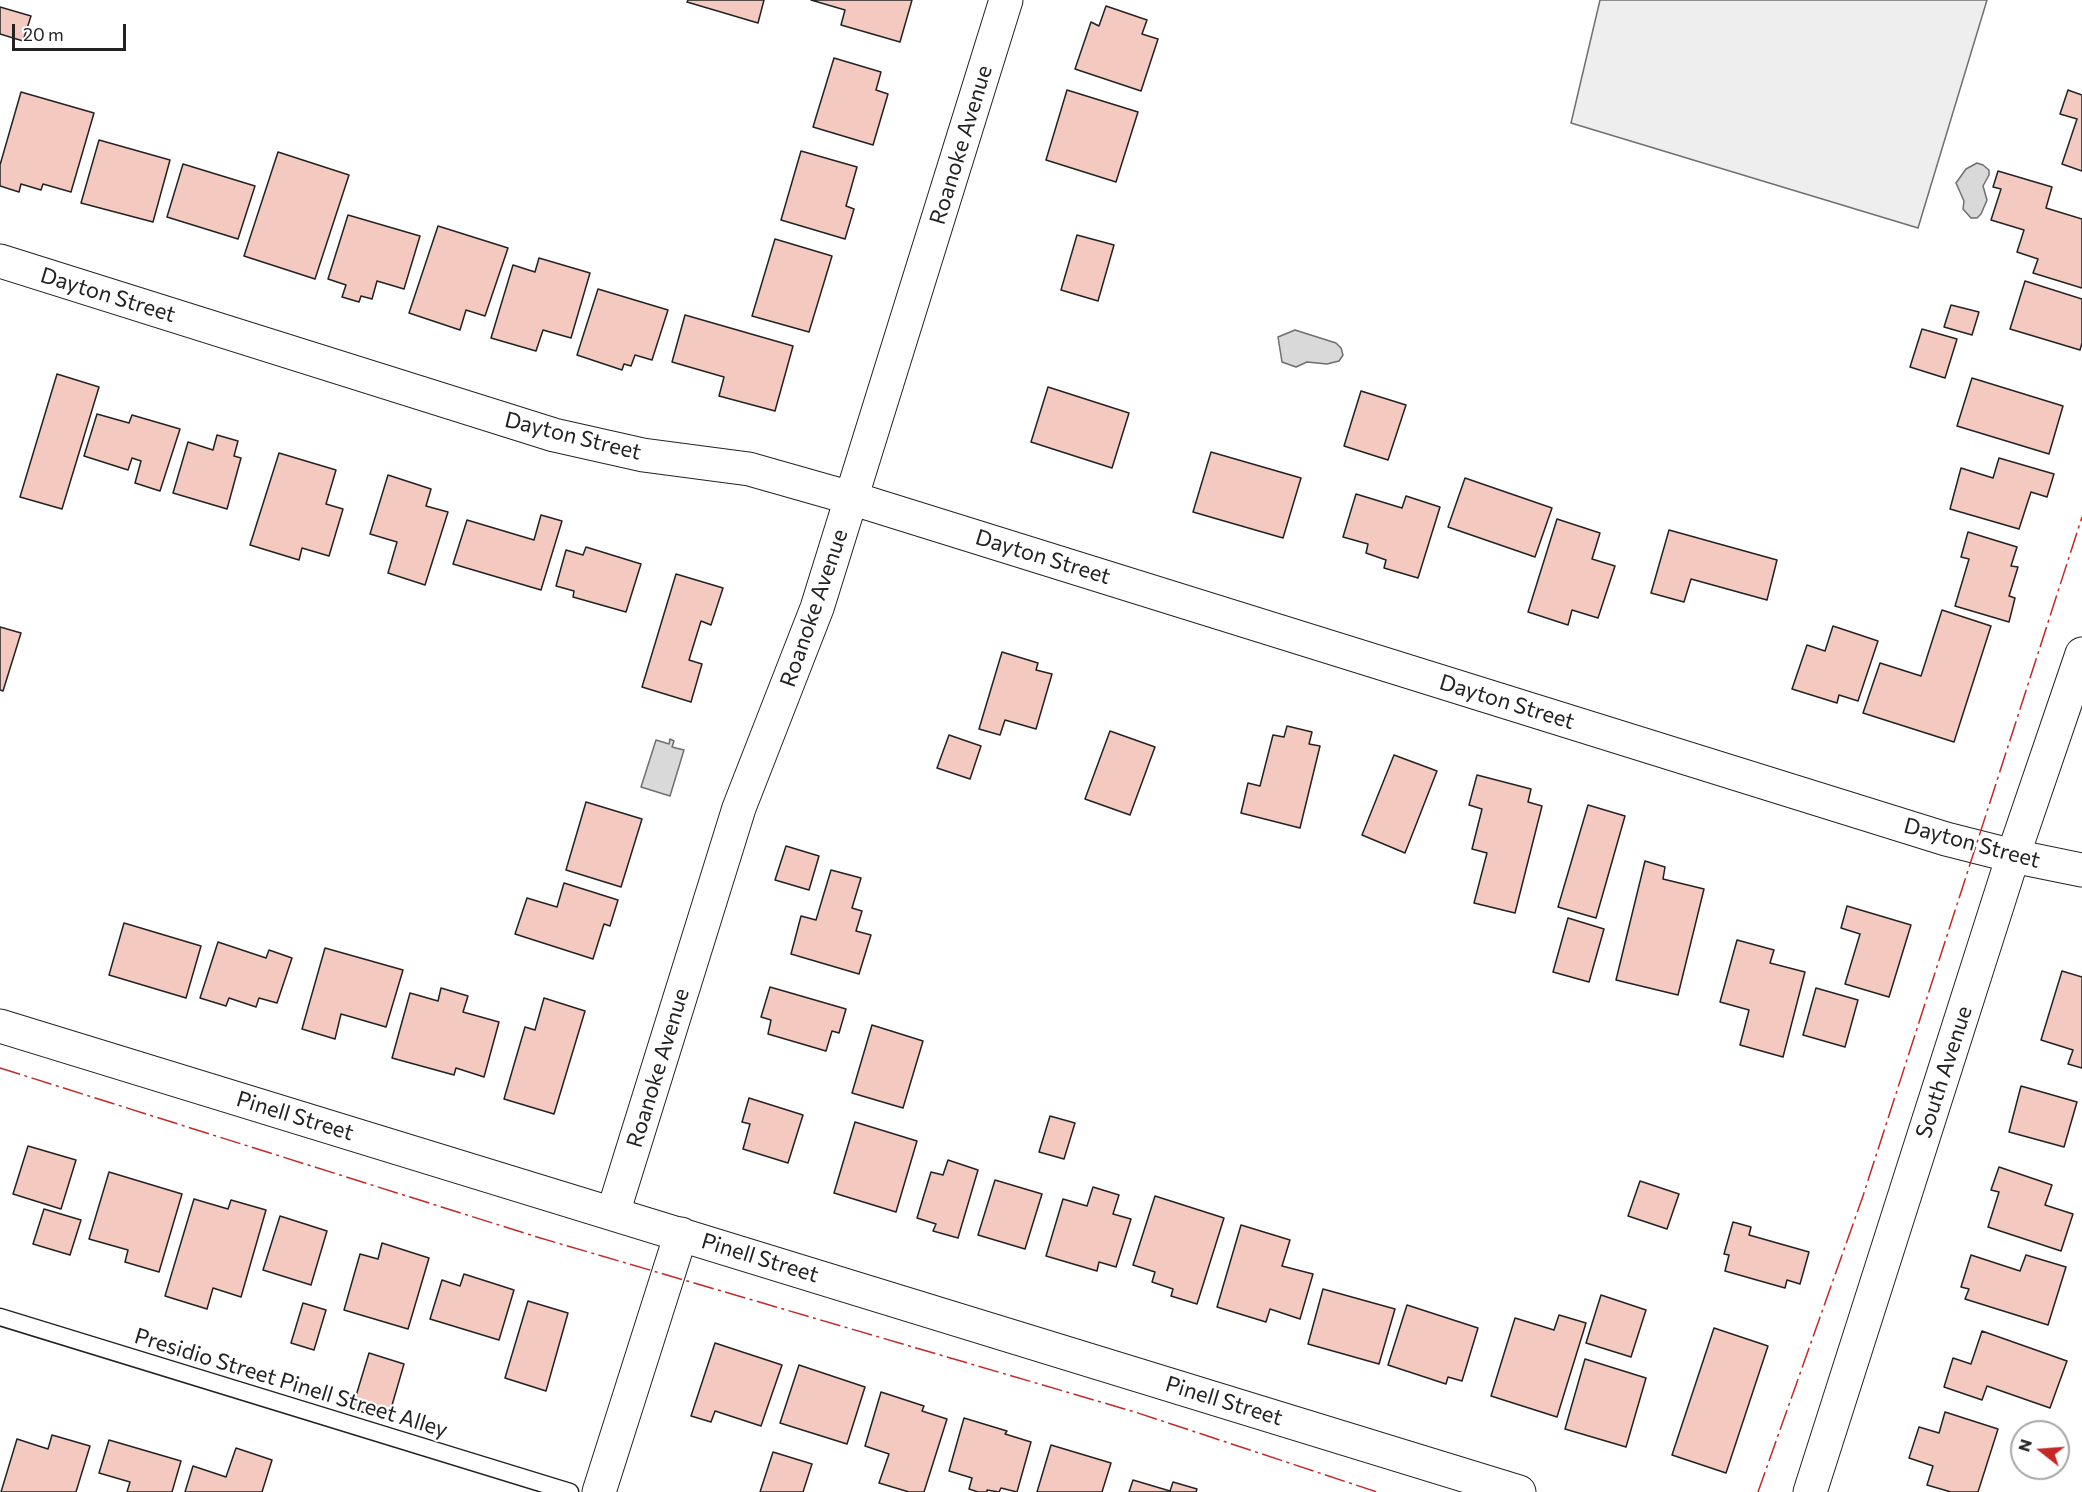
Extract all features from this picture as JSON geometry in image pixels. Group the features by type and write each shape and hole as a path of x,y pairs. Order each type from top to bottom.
{"street":[{"name":"Roanoke Avenue","path":"613,1213 739,808 817,608 1006,0"},
{"name":"Dayton Street","path":"0,261 554,435 643,455 748,469 851,498 1946,839 2082,870"},
{"name":"South Avenue","path":"1810,1492 2013,856 2082,654"},
{"name":"Pinell Street","path":"0,1026 1519,1492"},
{"path":"599,1492 681,1234"}],"lane":[{"name":"Presidio Street Pinell Street Alley","path":"0,1317 570,1492"}],"shaded area":[{"path":"1600,0 1987,0 1918,228 1571,123"},
{"path":"1977,163 1989,170 1983,186 1987,200 1981,214 1977,218 1971,218 1963,209 1964,201 1956,183 1966,169"},
{"path":"1295,330 1336,343 1343,355 1339,361 1327,364 1307,362 1296,367 1282,362 1278,337"},
{"path":"670,739 674,741 672,747 684,750 670,796 641,787 656,740 669,744"}],"building":[{"path":"688,0 764,0 758,23 687,2"},
{"path":"811,0 912,0 900,42 841,25 845,10"},
{"path":"1106,6 1147,20 1142,34 1158,39 1141,91 1075,69 1091,22 1099,26"},
{"path":"0,7 31,16 23,41 0,34"},
{"path":"834,58 881,72 876,90 888,94 873,145 813,127"},
{"path":"1067,90 1138,112 1116,182 1046,160"},
{"path":"2068,90 2082,95 2082,171 2062,164 2077,119 2060,114"},
{"path":"21,92 94,113 71,192 43,184 41,190 21,184 19,192 0,186 0,165"},
{"path":"99,140 170,160 153,222 81,203"},
{"path":"801,151 857,167 846,206 854,209 845,239 781,220"},
{"path":"278,152 349,175 315,279 244,256"},
{"path":"183,164 255,186 238,239 167,217"},
{"path":"1998,171 2052,187 2046,208 2082,219 2082,288 2033,273 2038,259 2017,252 2024,230 1991,220 2001,189 1993,187"},
{"path":"348,215 420,236 404,289 377,281 372,299 361,296 359,302 342,297 346,285 328,279"},
{"path":"438,226 508,248 485,316 466,310 460,330 409,313"},
{"path":"1077,235 1114,245 1098,301 1061,290"},
{"path":"775,239 832,256 809,332 752,316"},
{"path":"539,258 590,273 571,338 543,330 536,351 491,338 513,265 535,272"},
{"path":"2025,281 2082,299 2080,350 2010,329"},
{"path":"598,289 668,310 652,360 635,355 631,366 624,364 622,370 577,355"},
{"path":"1951,305 1979,312 1972,335 1944,327"},
{"path":"685,315 793,346 775,411 719,396 724,377 672,362"},
{"path":"1922,329 1957,339 1945,378 1910,367"},
{"path":"57,374 99,387 62,509 20,497"},
{"path":"1972,378 2063,406 2049,454 1957,426"},
{"path":"1048,387 1129,413 1112,468 1031,442"},
{"path":"1361,391 1406,405 1388,460 1344,446"},
{"path":"97,414 129,423 132,415 180,429 160,491 135,483 141,461 132,458 128,470 84,456"},
{"path":"217,435 238,441 234,456 241,458 227,509 173,493 188,442 213,450"},
{"path":"1211,452 1301,478 1283,538 1193,512"},
{"path":"279,453 336,470 326,504 343,509 329,556 302,548 299,560 250,545"},
{"path":"1999,458 2054,474 2047,497 2031,492 2019,529 1950,509 1961,468 1993,478"},
{"path":"388,475 431,489 426,506 448,512 425,585 388,573 397,542 370,534"},
{"path":"1465,478 1552,508 1535,557 1448,527"},
{"path":"1356,494 1402,508 1406,496 1440,507 1418,578 1384,568 1386,560 1366,553 1368,544 1343,537"},
{"path":"541,515 562,521 541,590 453,564 467,520 534,540"},
{"path":"1557,519 1600,533 1592,559 1615,566 1598,618 1572,610 1568,625 1528,612"},
{"path":"1669,530 1777,560 1767,600 1691,579 1684,602 1651,593"},
{"path":"1968,532 2017,547 2011,566 2018,567 2009,596 2015,598 2009,622 1955,606 1969,559 1961,557"},
{"path":"586,547 641,564 626,612 573,597 574,591 556,586 566,550 583,555"},
{"path":"676,574 723,588 711,625 701,621 689,660 702,664 691,702 642,687"},
{"path":"1942,610 1991,626 1954,742 1863,713 1880,663 1921,676"},
{"path":"1833,626 1878,641 1858,701 1839,695 1837,703 1792,689 1807,645 1825,651"},
{"path":"0,627 21,633 3,691 0,690"},
{"path":"1002,652 1038,663 1036,670 1052,674 1036,729 1005,720 1000,735 979,729"},
{"path":"1287,726 1312,732 1309,744 1320,746 1300,828 1241,813 1248,783 1260,786 1273,735 1284,737"},
{"path":"1110,731 1155,747 1130,815 1085,799"},
{"path":"949,735 981,746 970,779 937,768"},
{"path":"1394,755 1437,771 1405,853 1362,835"},
{"path":"1477,775 1531,789 1528,802 1542,806 1515,913 1474,903 1487,853 1472,849 1482,809 1469,805"},
{"path":"586,802 642,819 621,887 566,870"},
{"path":"1588,805 1625,816 1596,918 1558,907"},
{"path":"786,846 819,856 809,890 775,880"},
{"path":"1645,861 1665,867 1663,879 1704,889 1678,995 1616,980"},
{"path":"831,870 861,878 852,908 862,911 856,931 871,935 859,974 791,954 801,916 816,920"},
{"path":"564,883 618,900 610,926 604,924 593,959 515,934 527,898 557,907"},
{"path":"1847,906 1911,925 1889,997 1845,984 1860,934 1841,928"},
{"path":"1568,918 1604,929 1589,982 1553,972"},
{"path":"124,923 201,946 186,998 109,975"},
{"path":"1737,940 1774,950 1770,963 1805,972 1783,1057 1740,1045 1749,1010 1720,1002"},
{"path":"218,942 266,958 269,950 292,958 277,1003 259,998 256,1007 229,998 226,1006 200,998"},
{"path":"325,948 403,970 386,1027 341,1014 335,1039 302,1029"},
{"path":"2062,971 2082,977 2082,1068 2068,1064 2073,1050 2041,1040"},
{"path":"770,987 846,1009 839,1033 832,1031 826,1051 768,1034 771,1020 761,1017"},
{"path":"441,988 468,996 463,1012 499,1022 484,1077 456,1068 454,1075 392,1058 410,993 438,1001"},
{"path":"1816,988 1858,1000 1845,1047 1803,1035"},
{"path":"544,998 585,1011 554,1114 504,1099 525,1027 535,1030"},
{"path":"872,1025 923,1041 903,1108 852,1093"},
{"path":"2021,1086 2077,1102 2064,1147 2009,1132"},
{"path":"749,1098 803,1115 788,1163 743,1149 750,1124 742,1122"},
{"path":"1050,1116 1075,1123 1064,1159 1039,1152"},
{"path":"855,1122 917,1141 896,1212 834,1193"},
{"path":"28,1146 76,1160 61,1209 13,1194"},
{"path":"948,1160 978,1170 958,1238 933,1231 936,1224 917,1218 931,1172 943,1175"},
{"path":"1999,1167 2052,1185 2045,1205 2073,1214 2061,1251 1988,1227 1999,1192 1991,1190"},
{"path":"109,1172 182,1194 159,1272 125,1262 128,1250 89,1239"},
{"path":"995,1180 1042,1194 1025,1249 978,1235"},
{"path":"1640,1181 1679,1194 1667,1229 1628,1216"},
{"path":"1093,1187 1119,1195 1113,1214 1131,1219 1116,1267 1099,1262 1097,1271 1046,1256 1063,1199 1087,1206"},
{"path":"1155,1196 1224,1218 1197,1304 1171,1296 1173,1289 1152,1282 1155,1272 1133,1265"},
{"path":"194,1199 228,1209 231,1200 266,1210 241,1297 213,1288 207,1309 165,1296"},
{"path":"44,1209 81,1220 70,1255 33,1244"},
{"path":"280,1216 327,1231 311,1285 263,1270"},
{"path":"1733,1222 1751,1227 1749,1235 1809,1252 1800,1284 1787,1280 1785,1288 1725,1271 1729,1255 1724,1254"},
{"path":"1241,1225 1290,1240 1282,1266 1313,1274 1300,1319 1270,1309 1266,1322 1217,1307"},
{"path":"382,1243 429,1258 408,1329 344,1310 360,1254 378,1259"},
{"path":"1971,1255 2020,1271 2026,1255 2066,1267 2048,1325 1965,1299 1969,1289 1961,1287"},
{"path":"464,1274 514,1290 499,1340 430,1319 442,1280 460,1286"},
{"path":"1323,1289 1395,1309 1379,1364 1308,1344"},
{"path":"1601,1295 1646,1310 1631,1357 1586,1343"},
{"path":"528,1301 568,1313 546,1391 505,1378"},
{"path":"303,1303 326,1310 314,1350 291,1343"},
{"path":"1407,1305 1478,1328 1462,1381 1448,1377 1446,1384 1388,1365"},
{"path":"1559,1315 1586,1323 1557,1417 1491,1396 1515,1318 1554,1330"},
{"path":"1714,1328 1768,1346 1726,1473 1672,1455"},
{"path":"1982,1331 2067,1361 2050,1408 1987,1386 1982,1400 1944,1387 1953,1358 1971,1364"},
{"path":"715,1343 782,1365 761,1426 715,1411 711,1422 691,1416"},
{"path":"369,1353 404,1364 388,1419 352,1409"},
{"path":"1585,1359 1646,1378 1626,1447 1565,1429"},
{"path":"799,1365 865,1387 847,1444 780,1423"},
{"path":"881,1392 924,1406 922,1411 947,1419 924,1492 909,1492 879,1483 889,1454 865,1446"},
{"path":"1945,1412 1998,1429 1978,1492 1951,1492 1927,1485 1933,1466 1909,1458 1919,1427 1939,1433"},
{"path":"964,1418 1007,1431 1005,1434 1031,1442 1017,1492 1001,1488 999,1492 987,1490 987,1492 978,1492 969,1489 972,1478 949,1471"},
{"path":"52,1435 90,1446 76,1492 1,1492 17,1439 48,1449"},
{"path":"109,1440 181,1461 172,1492 127,1492 130,1482 99,1473"},
{"path":"1051,1445 1111,1463 1102,1492 1037,1492"},
{"path":"236,1448 272,1460 262,1492 185,1492 193,1466 226,1477"},
{"path":"773,1452 812,1464 803,1492 760,1492"},
{"path":"1133,1480 1170,1491 1173,1482 1197,1489 1196,1492 1129,1492"}],"power":[{"path":"1758,1492 1863,1196 2082,517"},
{"path":"0,1068 537,1237 1135,1412 1377,1492"}]}
